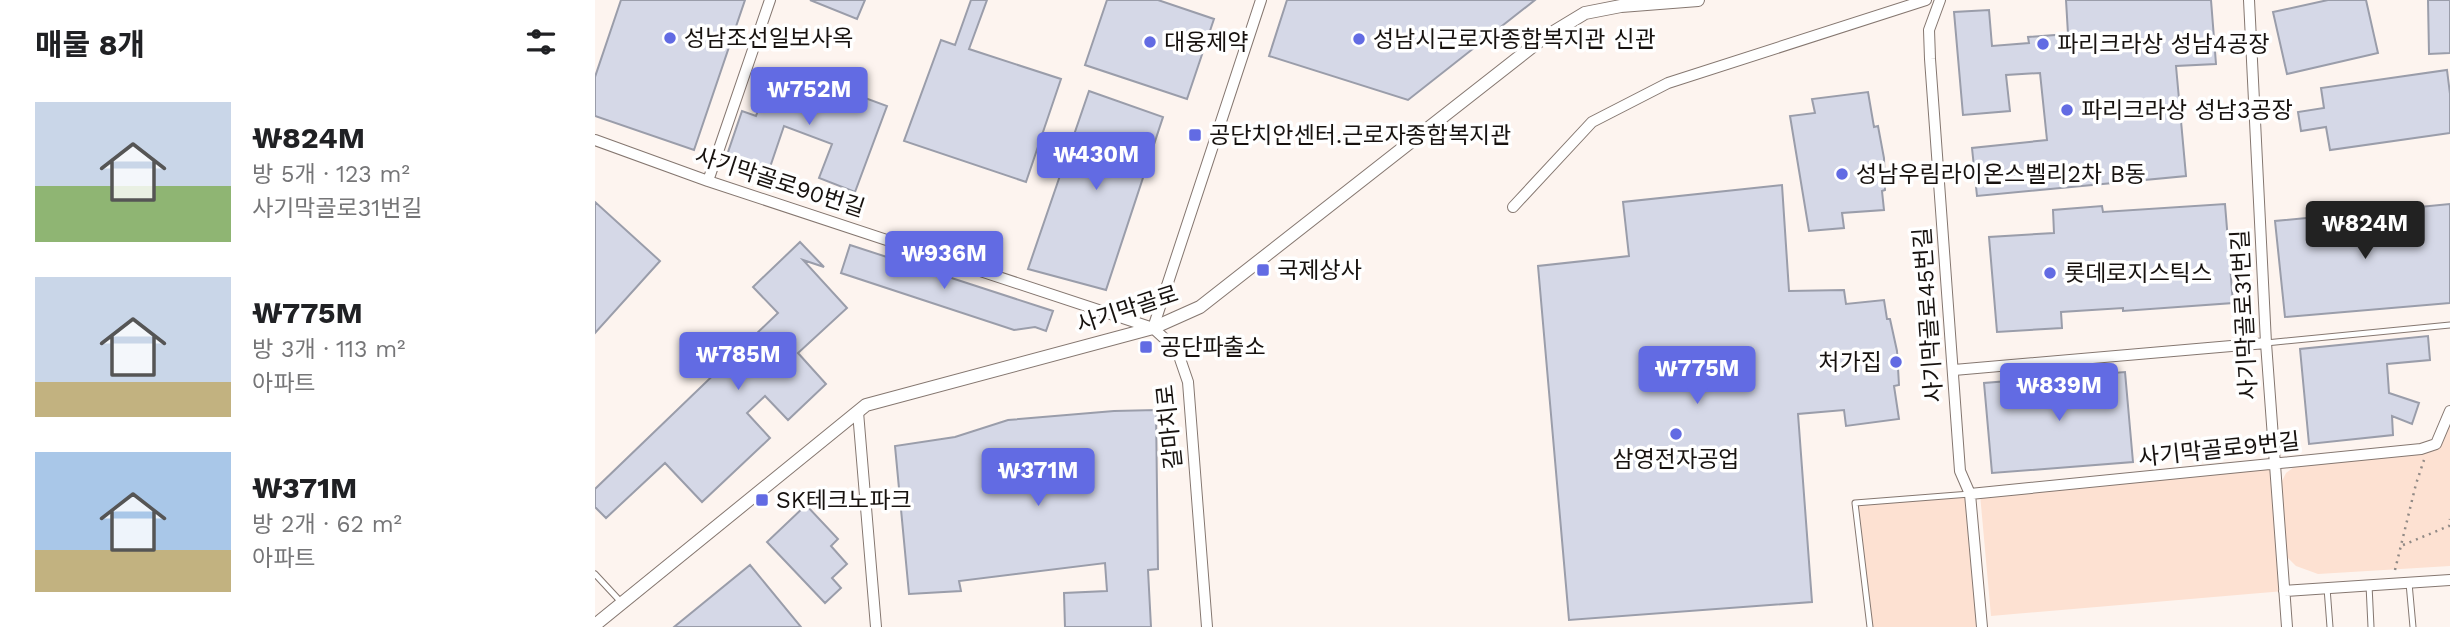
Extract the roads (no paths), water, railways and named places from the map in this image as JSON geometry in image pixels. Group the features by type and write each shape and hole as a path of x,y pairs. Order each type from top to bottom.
{"street":[{"path":"708,181 770,0"},
{"path":"1153,328 1261,0"},
{"name":"사기막골로","path":"595,625 866,405 1153,328 1200,307 1542,39 1585,13 1618,3 1698,0"},
{"path":"1513,207 1592,121 1668,83 1926,0"},
{"name":"사기막골로45번길","path":"1940,0 1930,30 1930,59 1960,471 1970,494 1982,627"},
{"name":"사기막골로31번길","path":"2249,0 2266,343 2287,627"},
{"name":"사기막골로90번길","path":"595,140 708,181 1153,328"},
{"name":"갈마치로","path":"1153,328 1177,350 1188,382 1207,627"},
{"path":"1954,370 2266,343"},
{"name":"사기막골로9번길","path":"1970,494 2274,465 2428,447 2436,444 2450,411"},
{"path":"858,412 876,627"},
{"path":"2284,591 2450,580"}],"lane":[{"path":"2266,343 2450,325"},
{"path":"1870,627 1855,503 1970,494"},
{"path":"595,574 621,603"},
{"path":"2450,580 2450,588"},
{"path":"2409,583 2413,627"},
{"path":"2369,585 2371,627"},
{"path":"2327,588 2330,627"}],"place":[{"name":"성남조선일보사옥","path":"670,38"},
{"name":"성남시근로자종합복지관 신관","path":"1359,39"},
{"name":"대웅제약","path":"1150,42"},
{"name":"파리크라상 성남4공장","path":"2043,44"},
{"name":"파리크라상 성남3공장","path":"2067,110"},
{"name":"공단치안센터.근로자종합복지관","path":"1195,135"},
{"name":"성남우림라이온스벨리2차 B동","path":"1842,174"},
{"name":"국제상사","path":"1263,270"},
{"name":"롯데로지스틱스","path":"2050,273"},
{"name":"공단파출소","path":"1146,347"},
{"name":"처가집","path":"1896,362"},
{"name":"삼영전자공업","path":"1676,434"},
{"name":"SK테크노파크","path":"762,500"}]}
